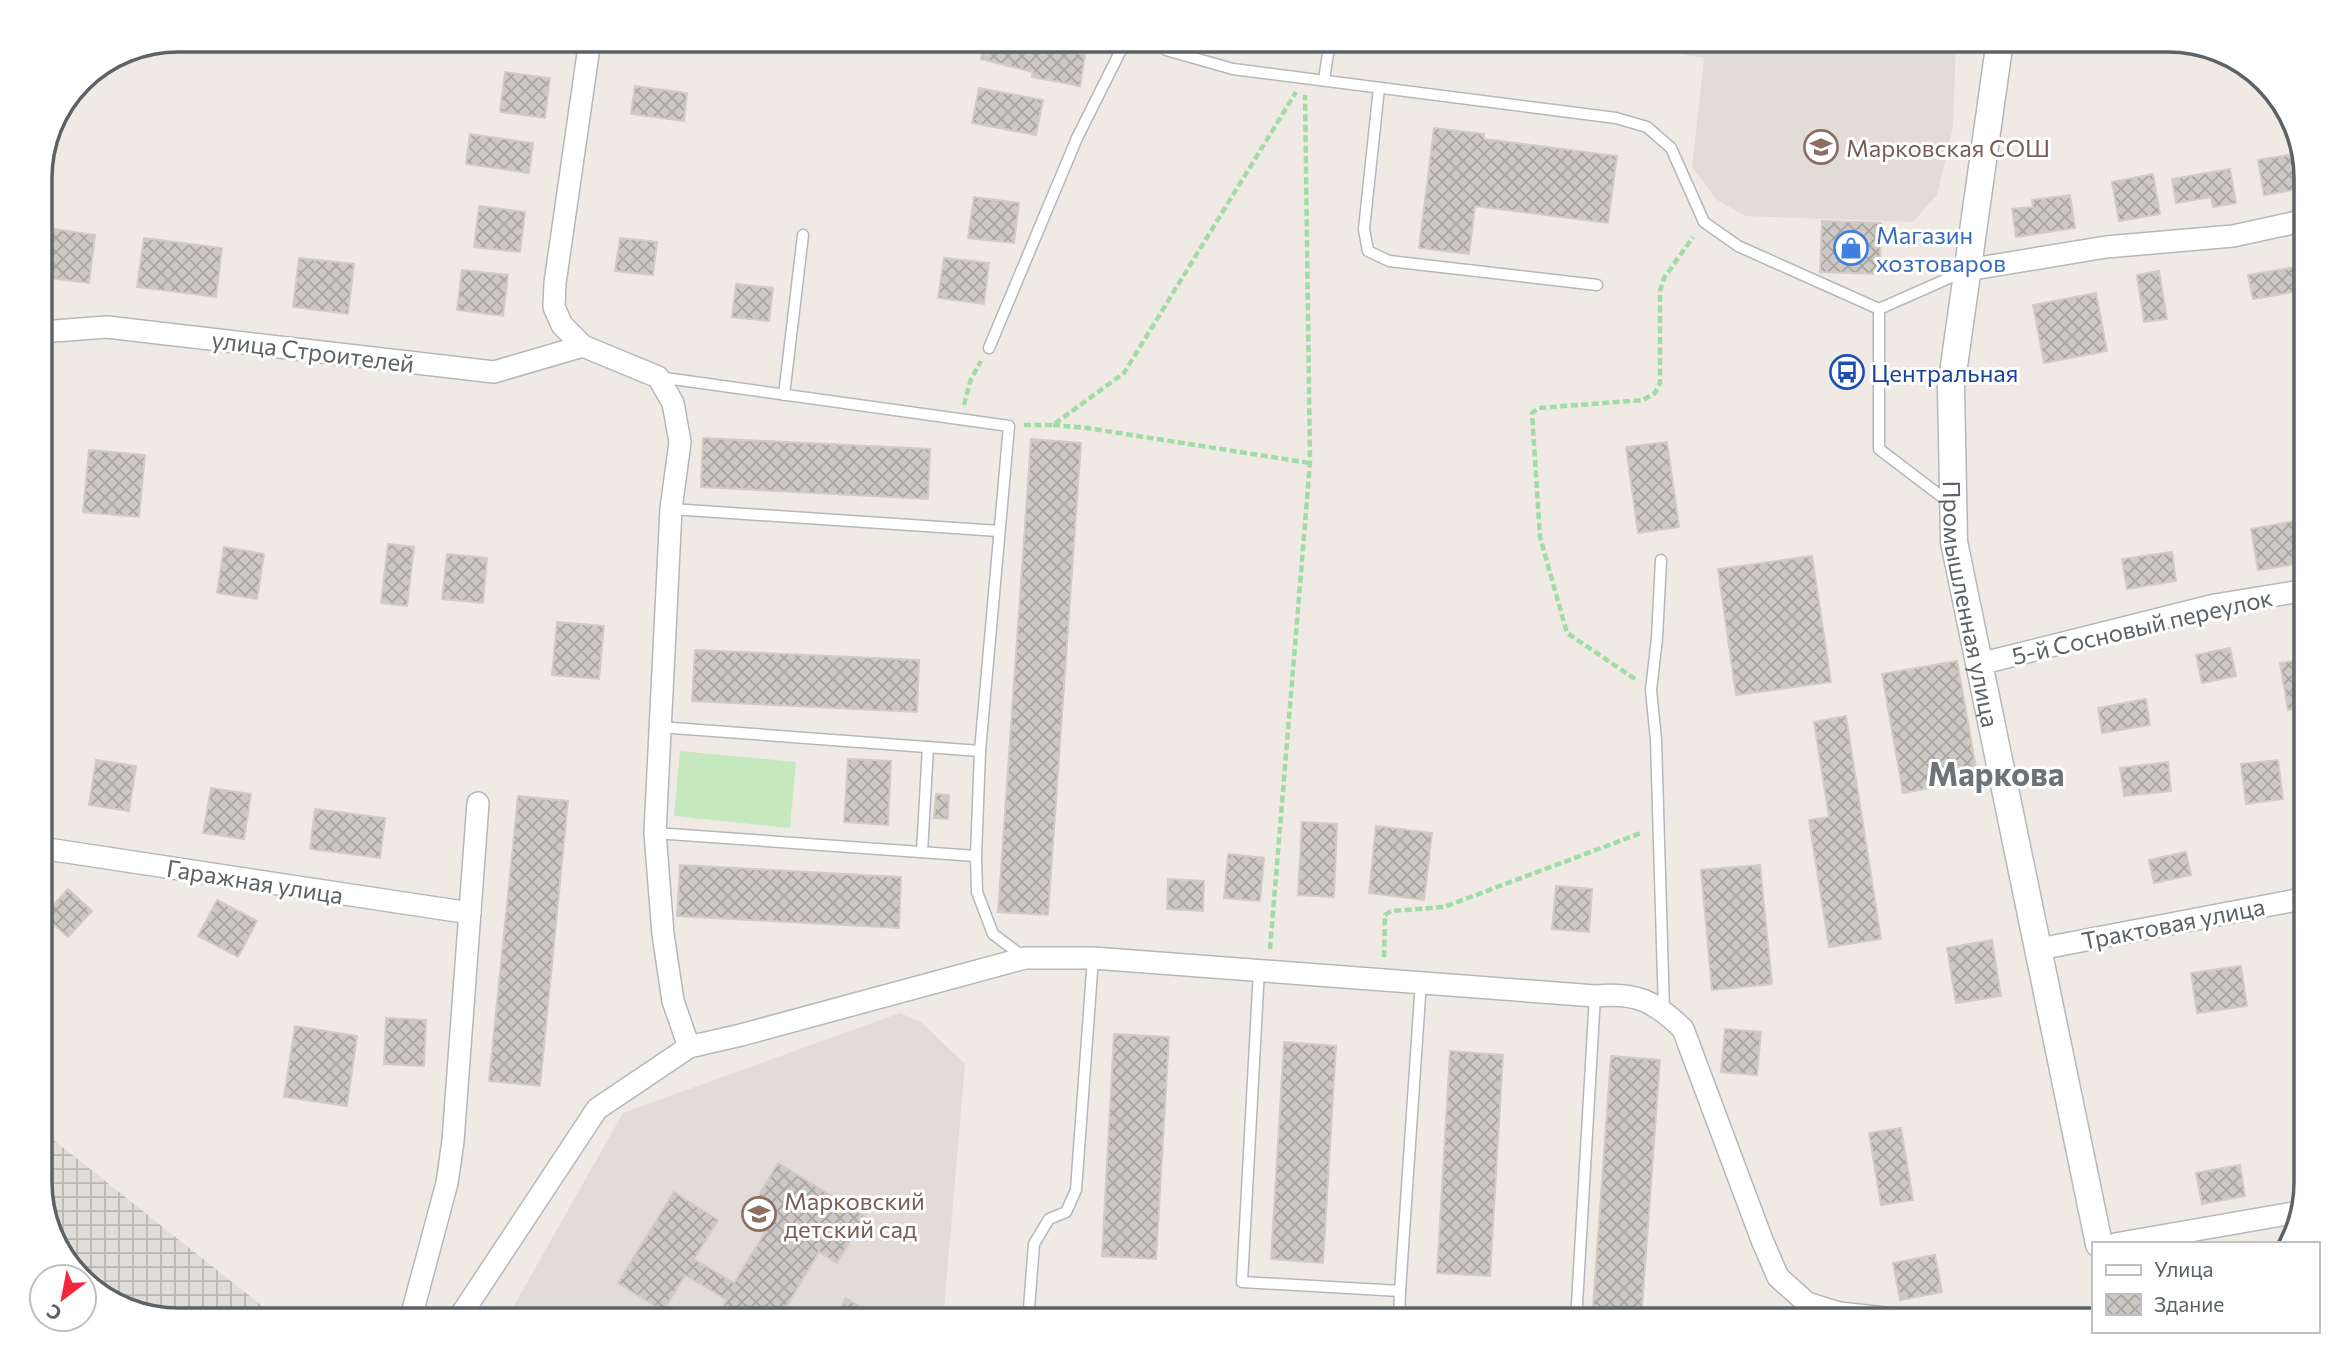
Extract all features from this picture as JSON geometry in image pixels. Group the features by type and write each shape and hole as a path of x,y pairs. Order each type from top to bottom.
{"street":[{"name":"Промышленная улица","path":"1998,52 1951,387 1954,542 2099,1242"},
{"path":"588,53 555,283 554,307 562,325 583,346 658,377 673,403 680,442 671,509 655,833 663,934 673,1001 689,1047"},
{"path":"1967,270 2106,247 2233,236 2294,223"},
{"name":"улица Строителей","path":"53,331 107,327 494,372 583,346"},
{"name":"5-й Сосновый переулок","path":"1979,664 2215,605 2294,592"},
{"path":"413,1308 447,1183 453,1140 478,803"},
{"name":"Гаражная улица","path":"53,850 470,913"},
{"name":"Трактовая улица","path":"2039,949 2294,900"},
{"path":"466,1308 597,1109 689,1047 1025,958 1093,958 1595,996 1618,994 1643,998 1664,1010 1684,1029 1778,1277 1807,1303 1823,1308"},
{"path":"2126,1242 2290,1214"}],"lane":[{"path":"1175,52 1233,69 1616,118 1647,127 1671,148 1704,222 1738,246 1879,309 1967,270"},
{"path":"1324,80 1328,52"},
{"path":"989,348 1077,138 1120,53"},
{"path":"1379,88 1364,229 1368,251 1389,261 1597,285"},
{"path":"784,395 803,235"},
{"path":"1879,309 1879,449 1952,505"},
{"path":"658,377 1009,426 980,751 977,892 993,934 1025,958"},
{"path":"671,509 999,531"},
{"path":"1661,560 1651,690 1656,740 1664,1010"},
{"path":"659,727 980,751"},
{"path":"922,852 928,747"},
{"path":"655,833 976,856"},
{"path":"1029,1308 1034,1244 1049,1219 1066,1212 1076,1190 1093,958"},
{"path":"1264,970 1242,1282 1400,1291"},
{"path":"1399,1308 1421,981"},
{"path":"1577,1308 1595,996"}],"path":[{"path":"1053,425 1124,373 1304,78"},
{"path":"1264,970 1310,463 1304,78"},
{"path":"1651,690 1567,633 1540,537 1532,414 1539,408 1643,400 1655,393 1660,383 1660,291 1664,278 1704,222"},
{"path":"960,419 971,379 989,348"},
{"path":"1009,426 1053,425 1087,428 1310,463"},
{"path":"1384,979 1385,915 1391,911 1444,906 1658,826"}],"shaded area":[{"name":"Марковская СОШ","path":"1668,52 1956,52 1953,127 1937,195 1913,222 1746,216 1717,200 1692,167 1704,58"},
{"name":"Марковский детский сад","path":"900,1013 921,1022 965,1064 944,1308 513,1308 623,1113"},
{"path":"53,1140 265,1308 162,1307 130,1299 115,1292 98,1279 98,1263 82,1263 74,1253 59,1223 53,1191"}],"green space":[{"path":"680,751 796,762 790,828 674,816"}],"building":[{"path":"982,53 1072,53 1085,55 1080,86 1032,77 1033,72 981,59"},
{"path":"505,72 550,78 545,118 500,112"},
{"path":"635,86 687,93 684,121 631,114"},
{"path":"979,88 1043,100 1036,135 972,123"},
{"path":"1434,128 1484,134 1484,139 1617,156 1608,223 1475,206 1469,254 1419,248"},
{"path":"470,134 533,143 529,173 466,164"},
{"path":"2292,154 2294,190 2264,195 2258,160"},
{"path":"2230,169 2236,203 2213,207 2211,197 2176,203 2172,179"},
{"path":"2153,174 2160,214 2119,221 2112,182"},
{"path":"2070,195 2075,228 2016,237 2012,209 2033,207 2032,200"},
{"path":"974,197 1019,203 1014,243 968,238"},
{"path":"479,206 525,212 520,252 474,247"},
{"name":"Магазин хозтоваров","path":"1822,221 1881,223 1880,274 1820,272"},
{"path":"53,229 95,235 89,283 53,278"},
{"path":"144,238 222,248 216,297 137,287"},
{"path":"620,238 657,242 653,275 615,271"},
{"path":"299,258 354,264 348,314 293,307"},
{"path":"944,258 989,263 984,304 938,298"},
{"path":"2294,267 2294,292 2253,299 2248,275"},
{"path":"462,270 508,275 503,316 457,310"},
{"path":"2159,271 2167,319 2144,322 2137,275"},
{"path":"736,284 773,288 769,321 732,317"},
{"path":"2096,293 2107,351 2044,363 2033,305"},
{"path":"703,438 930,449 928,499 701,487"},
{"path":"1031,439 1081,443 1048,915 998,912"},
{"path":"1667,442 1679,527 1638,533 1626,447"},
{"path":"89,450 145,455 139,517 83,512"},
{"path":"2294,521 2294,564 2258,570 2251,529"},
{"path":"388,544 414,547 407,606 381,603"},
{"path":"224,547 264,554 257,599 217,593"},
{"path":"2172,552 2176,581 2127,589 2122,559"},
{"path":"447,554 487,558 483,603 442,599"},
{"path":"1812,556 1831,682 1736,695 1718,569"},
{"path":"557,622 604,626 599,679 552,675"},
{"path":"2230,648 2236,676 2202,683 2196,655"},
{"path":"695,650 919,660 917,712 692,701"},
{"path":"1957,661 1978,779 1903,793 1882,674"},
{"path":"2294,661 2294,709 2288,710 2280,663"},
{"path":"2146,699 2150,725 2102,733 2098,708"},
{"path":"1846,716 1881,939 1829,947 1809,820 1829,817 1814,722"},
{"path":"848,759 891,761 888,825 844,822"},
{"path":"96,760 136,766 129,811 89,805"},
{"path":"2278,760 2283,799 2246,804 2241,764"},
{"path":"2168,762 2171,791 2124,796 2120,768"},
{"path":"211,788 251,794 244,839 203,833"},
{"path":"936,794 949,795 948,819 934,818"},
{"path":"518,796 568,801 540,1086 489,1081"},
{"path":"315,809 385,818 380,858 310,849"},
{"path":"1302,822 1337,824 1334,897 1298,895"},
{"path":"1376,826 1432,833 1424,900 1369,893"},
{"path":"2186,852 2191,875 2154,883 2149,860"},
{"path":"1228,854 1264,858 1260,901 1224,898"},
{"path":"680,865 901,877 899,928 677,916"},
{"path":"1760,865 1772,984 1712,990 1701,870"},
{"path":"1168,879 1204,881 1203,911 1167,909"},
{"path":"1556,886 1592,889 1589,932 1552,929"},
{"path":"68,889 92,911 68,937 53,924 53,906"},
{"path":"217,900 257,921 238,957 198,936"},
{"path":"1992,940 2001,996 1956,1003 1947,948"},
{"path":"2241,966 2247,1006 2197,1013 2191,973"},
{"path":"386,1018 426,1020 424,1066 384,1064"},
{"path":"295,1026 357,1036 347,1106 284,1097"},
{"path":"1725,1029 1761,1032 1757,1075 1721,1072"},
{"path":"1114,1034 1169,1037 1156,1259 1102,1256"},
{"path":"1284,1042 1336,1046 1323,1263 1271,1259"},
{"path":"1450,1051 1503,1055 1490,1276 1437,1273"},
{"path":"1611,1056 1660,1060 1642,1308 1593,1308"},
{"path":"1901,1128 1913,1200 1881,1205 1869,1133"},
{"path":"778,1163 865,1216 837,1263 819,1252 785,1308 722,1308 727,1300 685,1275 665,1308 658,1308 618,1283 674,1192 718,1220 694,1259 734,1283 772,1221 751,1208"},
{"path":"2240,1165 2245,1196 2202,1204 2196,1173"},
{"path":"1935,1255 1942,1292 1900,1300 1893,1263"},
{"path":"846,1298 863,1308 840,1308"}],"place":[{"name":"Марковская СОШ","path":"1821,147"},
{"name":"Магазин хозтоваров","path":"1851,248"},
{"name":"Центральная","path":"1847,372"},
{"name":"Марковский детский сад","path":"759,1214"}],"district":[{"name":"Маркова","path":"1996,773"}]}
